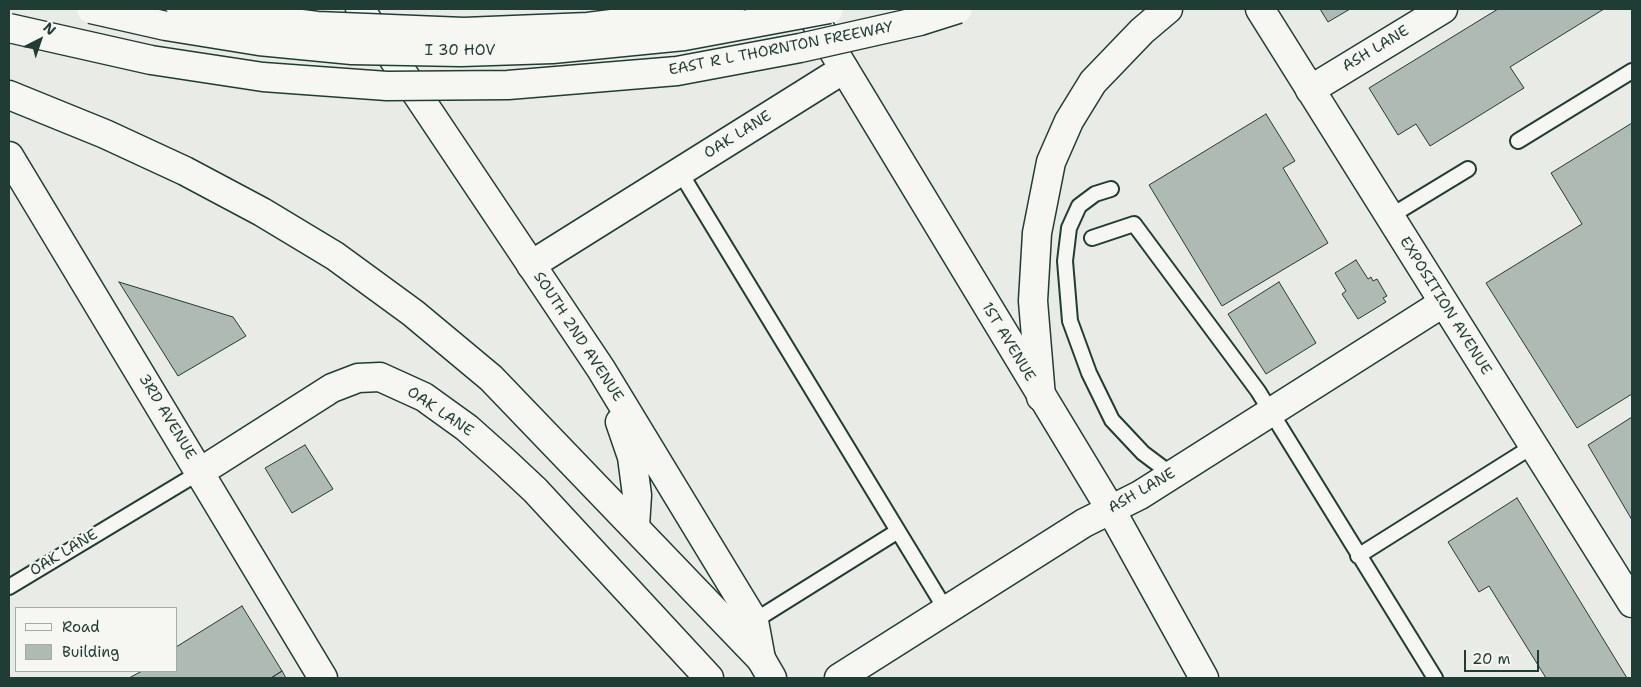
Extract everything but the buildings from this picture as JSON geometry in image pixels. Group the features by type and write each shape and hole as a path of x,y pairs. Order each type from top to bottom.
{"main road":[{"name":"I 30 HOV","path":"91,9 166,26 259,41 352,50 461,52 552,49 646,41 761,23 829,9"},
{"name":"I 30 HOV","path":"181,9 317,26 464,32 588,26 730,9"},
{"name":"SOUTH 2ND AVENUE","path":"360,9 601,369 754,621 766,669"},
{"name":"1ST AVENUE","path":"808,9 1111,510 1204,678"},
{"name":"EAST R L THORNTON FREEWAY","path":"9,28 151,60 263,77 387,86 508,86 677,71 800,48 920,21 958,9"},
{"path":"1041,397 1033,301 1037,233 1052,162 1069,121 1093,82 1142,31 1168,9"},
{"name":"EXPOSITION AVENUE","path":"1260,9 1632,603"},
{"name":"ASH LANE","path":"1310,90 1443,9"},
{"name":"OAK LANE","path":"531,265 844,69"},
{"path":"9,95 105,134 185,171 262,212 335,256 413,313 491,378 635,526 766,669"},
{"name":"3RD AVENUE","path":"9,156 323,678"},
{"name":"ASH LANE","path":"840,678 1084,523 1140,495 1443,303"},
{"path":"601,369 632,457 636,495 635,526"},
{"name":"OAK LANE","path":"200,472 332,388 358,378 380,377 424,397 467,428 504,461 535,490 709,678"}],"lane":[{"path":"1518,141 1632,71"},
{"path":"1389,217 1468,169"},
{"path":"680,172 946,610"},
{"path":"1111,189 1094,194 1079,206 1070,228 1065,261 1070,321 1089,373 1112,420 1143,454 1171,474"},
{"path":"1092,238 1134,224 1271,411 1358,556 1435,678"},
{"path":"1358,556 1534,446"},
{"name":"OAK LANE","path":"9,587 200,472"},
{"path":"754,621 898,531"}]}
